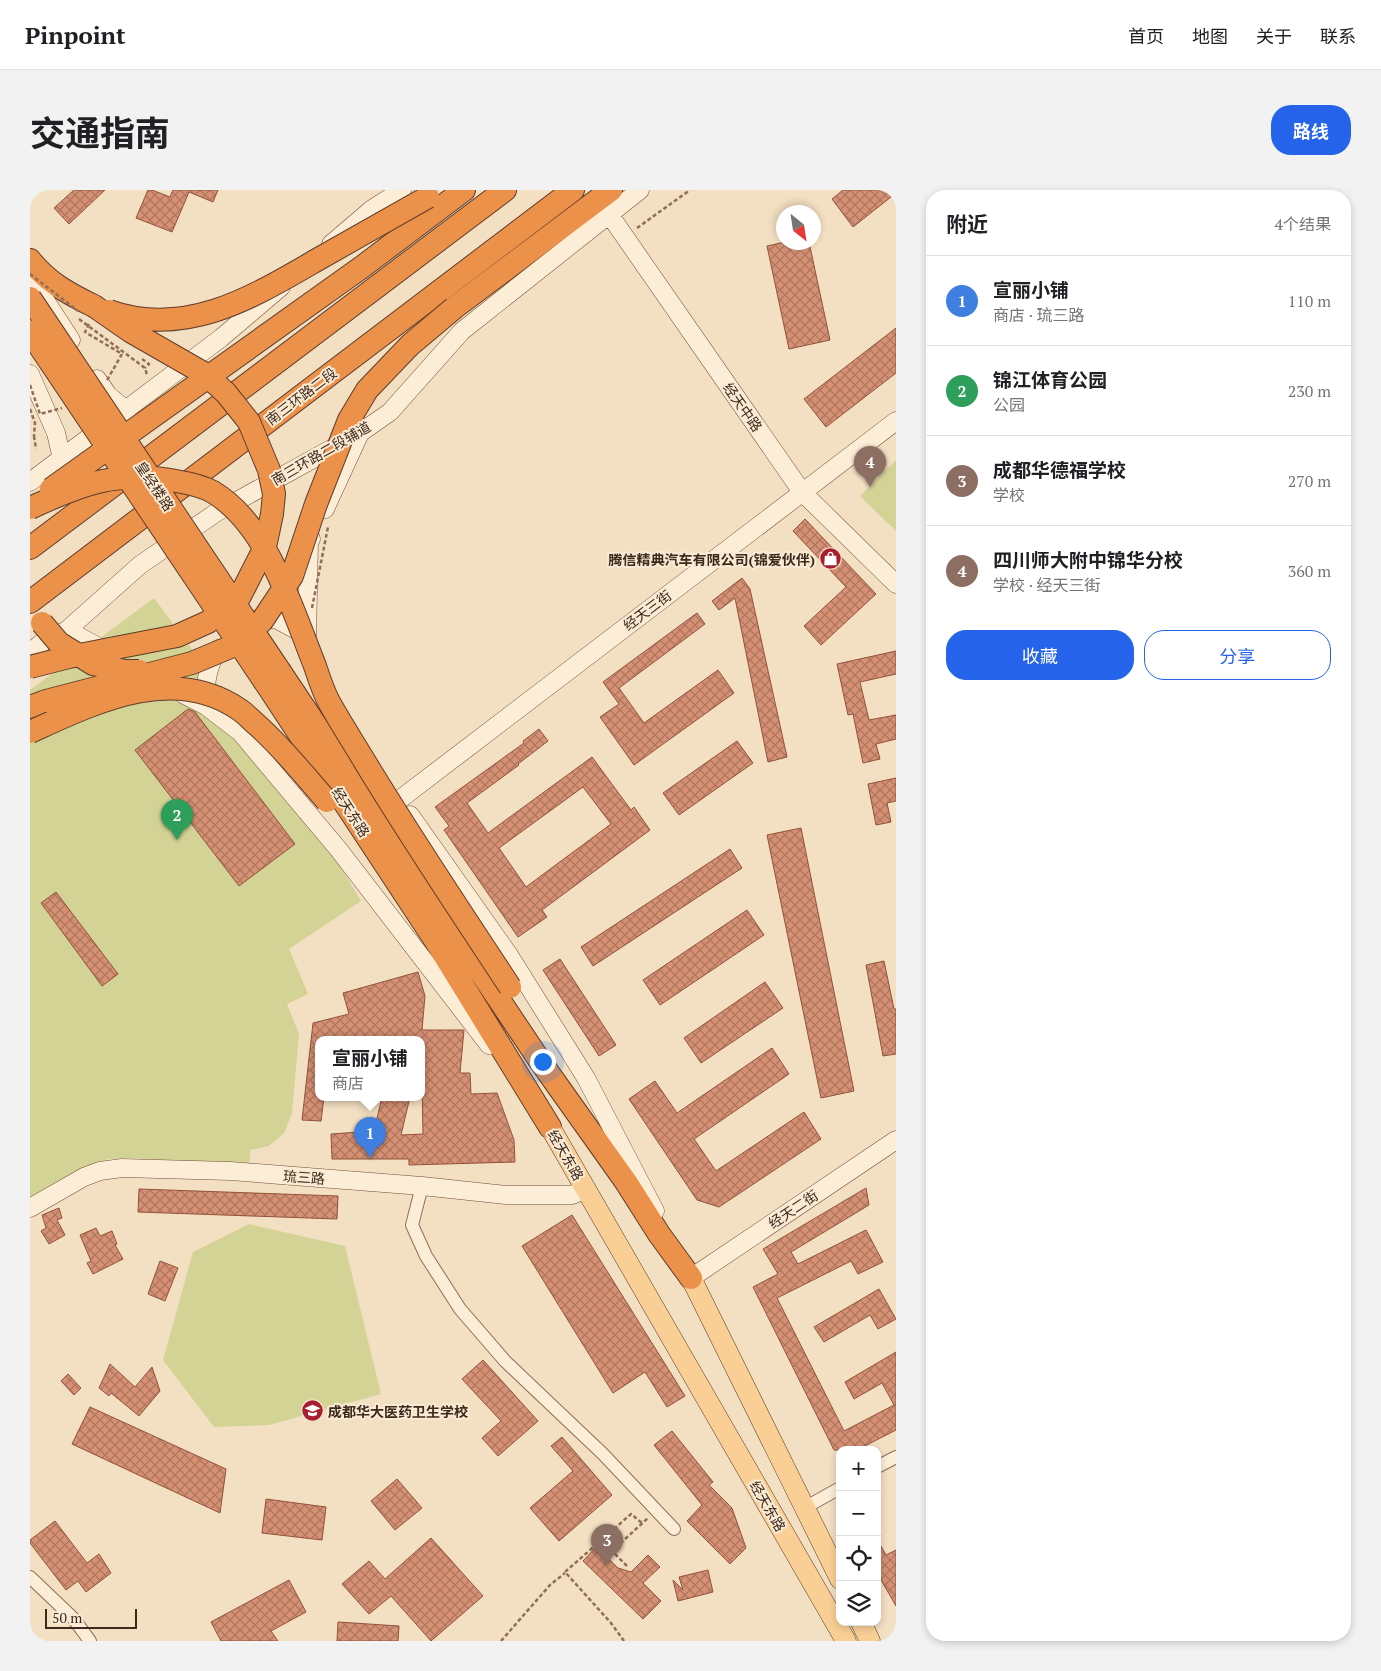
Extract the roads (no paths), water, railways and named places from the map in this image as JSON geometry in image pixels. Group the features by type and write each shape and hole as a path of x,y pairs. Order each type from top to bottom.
{"highway":[{"path":"86,309 132,317 181,319 231,306 433,202 464,190"},
{"path":"30,548 505,190"},
{"name":"南三环路二段","path":"30,604 573,190"},
{"path":"30,707 46,701 192,663 235,645 262,621 292,576 316,504 349,420 368,390 410,345 454,308 611,190"},
{"path":"30,506 362,267 433,202"},
{"path":"30,260 42,274 70,294 86,309 130,331 205,374 226,393 249,422 269,470 274,494 266,547 240,596 208,622 177,636 69,657 30,667"},
{"name":"皇经楼路","path":"30,298 273,678"},
{"name":"皇经楼路","path":"30,332 273,678"},
{"path":"30,506 101,480 128,477 158,478 189,483 211,491 231,504 247,522 265,548 280,579 328,701 390,804 572,1083 626,1182"},
{"path":"30,604 42,623 59,643 93,664 125,671 158,672"},
{"name":"经天东路","path":"273,678 550,1127"},
{"name":"经天东路","path":"273,678 626,1182 659,1234 691,1278"},
{"path":"30,732 75,712 114,698 148,689 178,688 215,696 240,710 278,744 327,801 435,940"}],"main road":[{"name":"经天东路","path":"550,1127 846,1641"},
{"name":"经天东路","path":"691,1278 836,1570"},
{"path":"863,1626 870,1641"}],"street":[{"path":"30,482 127,411 221,338 372,209 402,190"},
{"name":"南三环路二段辅道","path":"30,652 43,642 67,630 140,565 217,512 360,433 390,412 462,331 640,190"},
{"name":"经天中路","path":"609,214 802,492 896,584"},
{"path":"30,275 108,395 127,411"},
{"path":"30,374 56,433 62,458"},
{"name":"经天三街","path":"400,800 896,420"},
{"path":"360,433 309,542 306,635 313,676 508,955 586,1078 691,1278"},
{"path":"206,706 205,683 209,665 222,641 251,620 276,619 306,635"},
{"path":"67,630 206,706 240,732 339,850 550,1127"},
{"name":"经天二街","path":"691,1278 896,1140"},
{"name":"琉三路","path":"30,1208 84,1177 100,1171 122,1168 230,1171 506,1194 572,1195 585,1189"},
{"path":"422,1186 412,1225 426,1256 460,1309 505,1361 602,1454 674,1529"},
{"path":"881,1465 896,1457"},
{"path":"806,1507 836,1490"},
{"path":"30,1577 72,1618 90,1641"}],"place":[{"name":"四川师大附中锦华分校","path":"870,487"},
{"name":"腾信精典汽车有限公司(锦爱伙伴)","path":"831,559"},
{"name":"锦江体育公园","path":"177,840"},
{"name":"宣丽小铺","path":"370,1158"},
{"name":"成都华大医药卫生学校","path":"312,1411"},
{"name":"成都华德福学校","path":"607,1565"}]}
